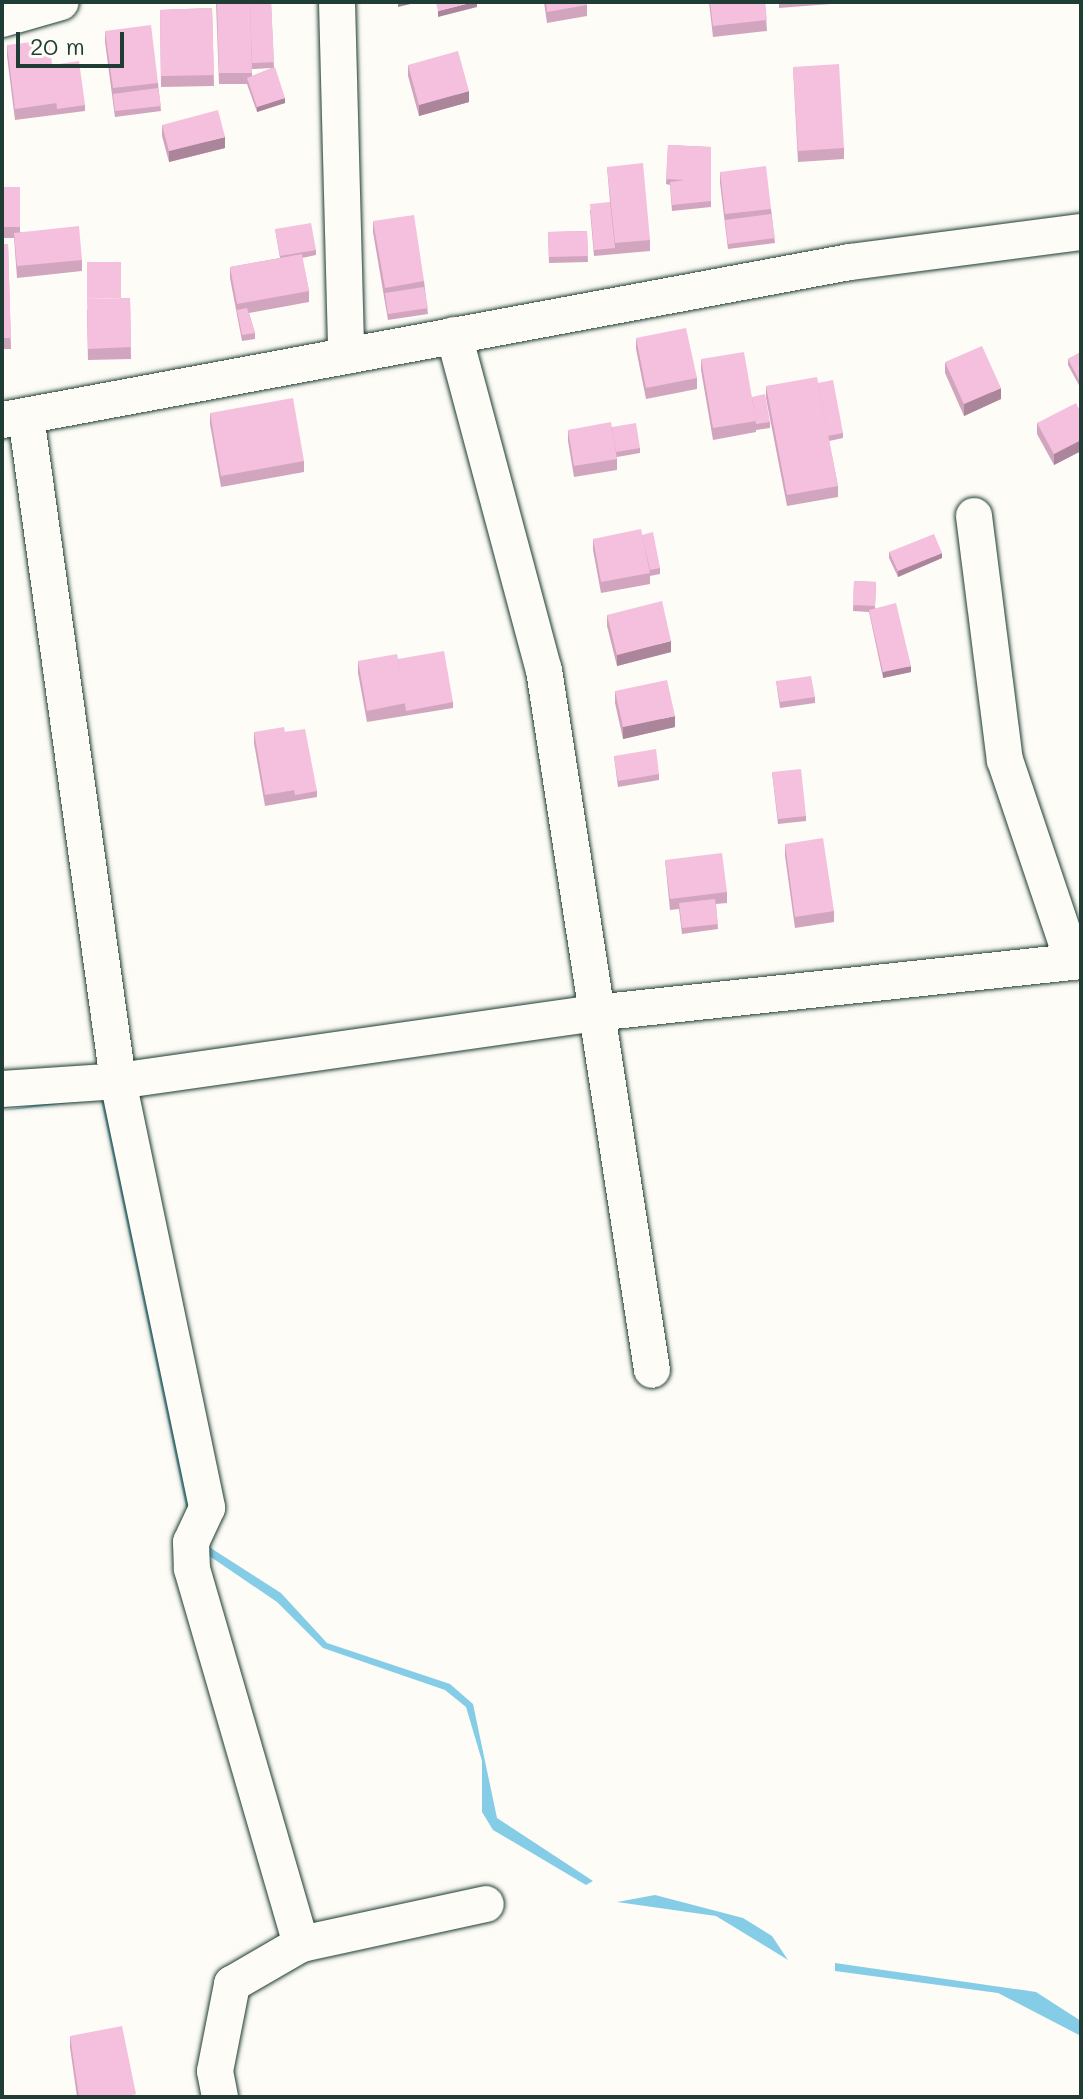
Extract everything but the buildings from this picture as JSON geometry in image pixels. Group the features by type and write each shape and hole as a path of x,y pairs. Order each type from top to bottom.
{"street":[{"path":"2,19 61,2"},
{"path":"337,2 346,356"},
{"path":"301,1944 192,1569 191,1542 207,1508 118,1081 14,418 850,262 1081,232"},
{"path":"454,335 544,670 652,1370"},
{"path":"2,1089 118,1081 595,1013 1077,962 1005,760 974,516"},
{"path":"217,2084 232,1984 301,1944 486,1904"}],"water":[{"path":"107,1092 194,1517 189,1521 101,1099 2,1111"},
{"path":"206,1545 281,1593 327,1643 450,1684 473,1704 497,1818 593,1881 586,1885 493,1830 482,1812 482,1761 466,1707 445,1690 323,1648 277,1602 202,1551"},
{"path":"655,1895 743,1918 772,1936 788,1960 716,1916 617,1902"},
{"path":"835,1963 1036,1992 1081,2021 1081,2036 998,1993 835,1971"}]}
